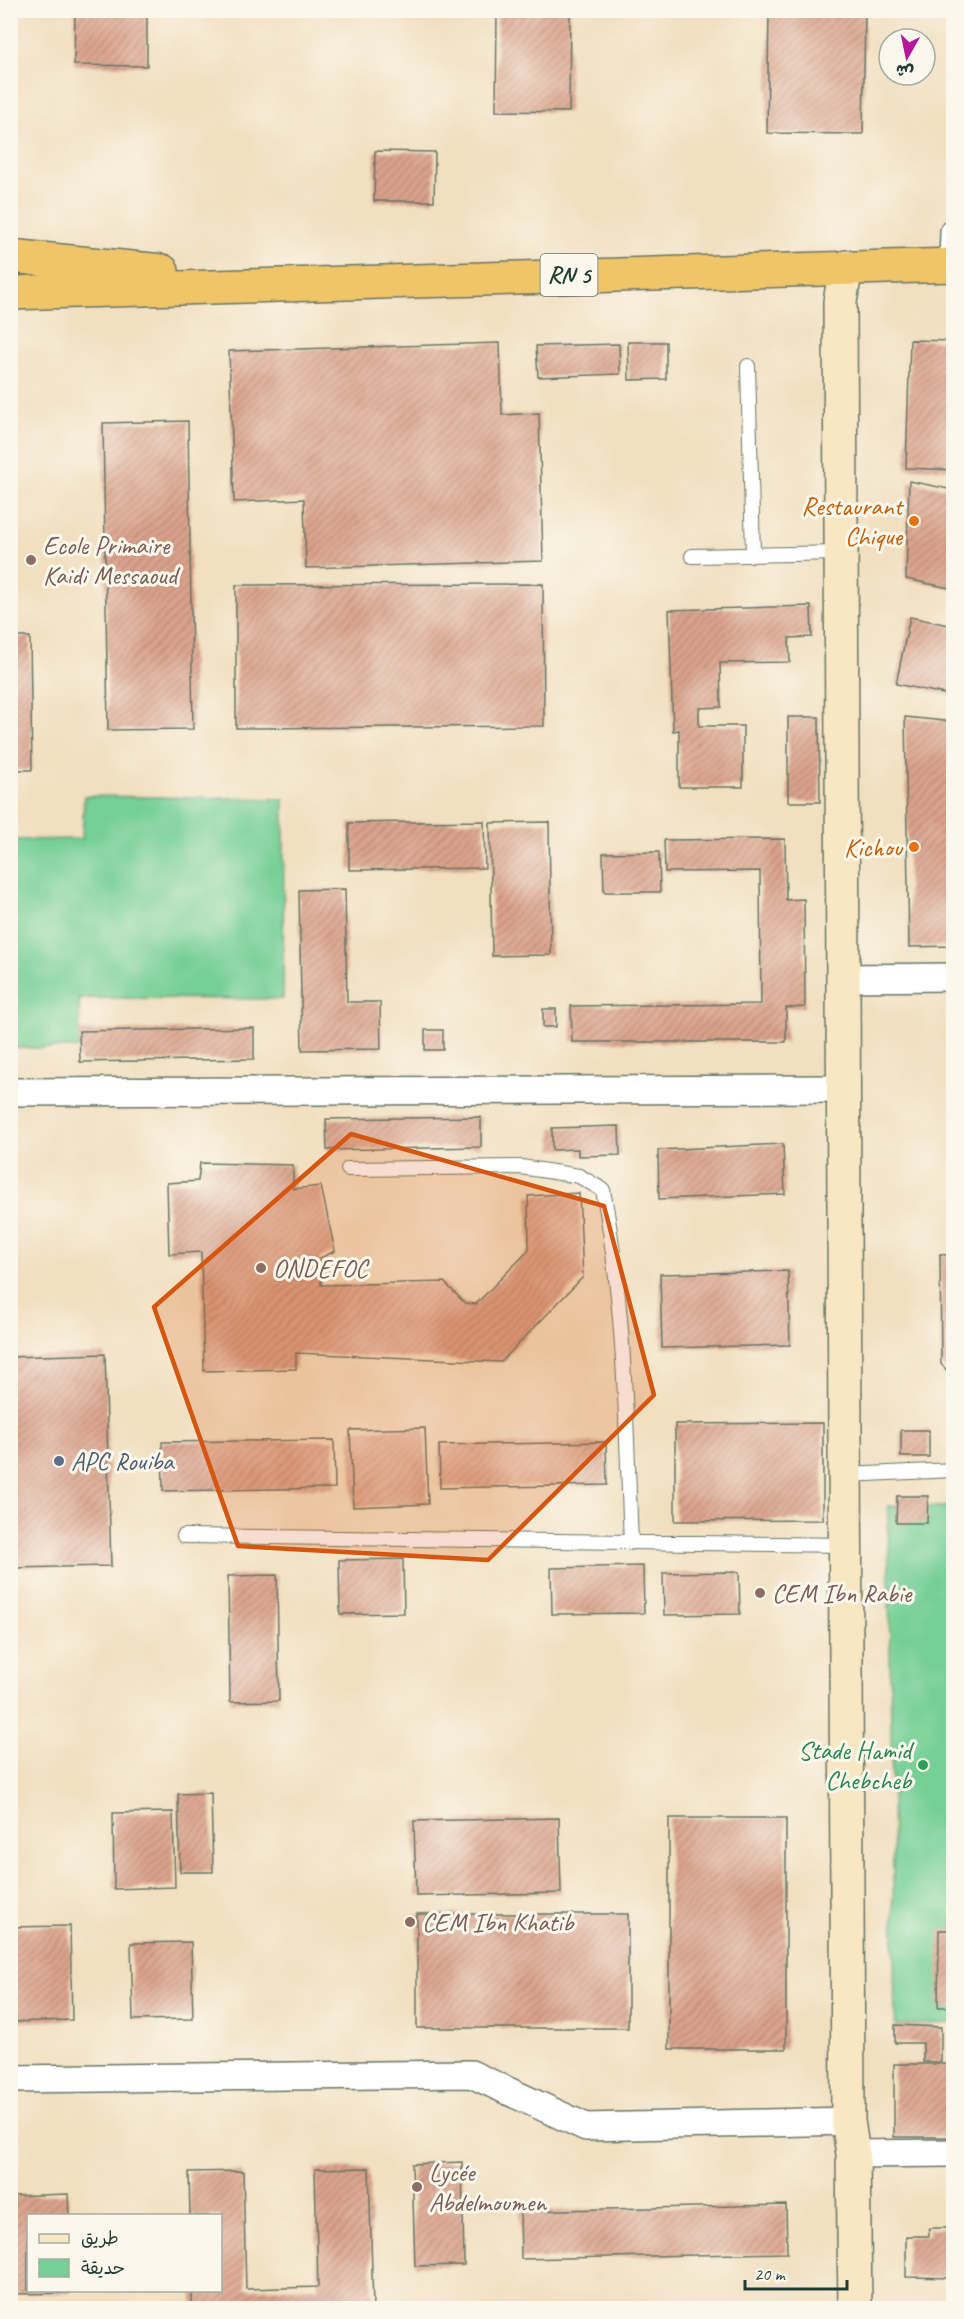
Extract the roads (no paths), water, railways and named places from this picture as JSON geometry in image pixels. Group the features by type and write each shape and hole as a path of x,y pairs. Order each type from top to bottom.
{"highway":[{"name":"RN 5","path":"10,256 292,284"},
{"name":"RN 5","path":"10,293 953,265"}],"main road":[{"path":"846,267 840,302 842,978 848,2121 853,2154 855,2308"}],"street":[{"path":"953,265 954,232"},
{"path":"842,978 954,977"},
{"path":"10,1092 844,1089"},
{"path":"10,2079 471,2074 586,2127 848,2121"},
{"path":"853,2154 954,2153"}],"lane":[{"path":"748,366 753,554"},
{"path":"692,556 842,553"},
{"path":"348,1169 521,1167 579,1176 603,1190 613,1244 624,1382 631,1543"},
{"path":"846,1475 954,1470"},
{"path":"184,1536 846,1545"}],"place":[{"name":"Restaurant Chique","path":"914,521"},
{"name":"Ecole Primaire Kaidi Messaoud","path":"31,560"},
{"name":"Kichou","path":"914,847"},
{"name":"ONDEFOC","path":"261,1268"},
{"name":"APC Rouiba","path":"59,1461"},
{"name":"CEM Ibn Rabie","path":"760,1593"},
{"name":"Stade Hamid Chebcheb","path":"923,1765"},
{"name":"CEM Ibn Khatib","path":"410,1922"},
{"name":"Lycée Abdelmoumen","path":"417,2187"}]}
